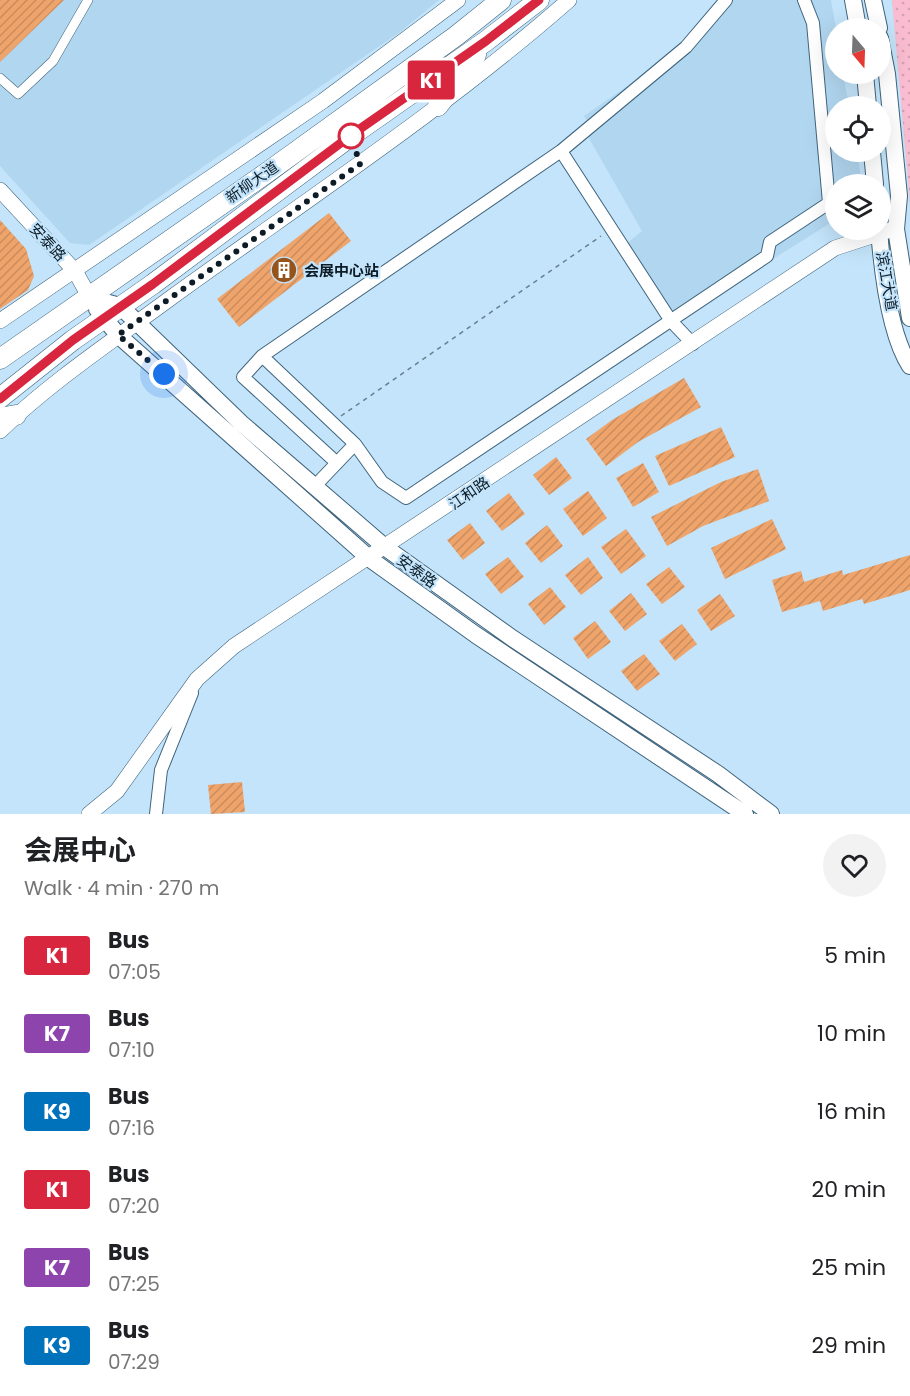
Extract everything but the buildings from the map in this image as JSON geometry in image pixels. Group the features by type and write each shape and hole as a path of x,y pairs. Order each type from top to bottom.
{"highway":[{"name":"新柳大道","path":"0,359 90,298 456,36 501,0"},
{"name":"新柳大道","path":"0,399 22,379 120,306 354,133 486,41 539,0"},
{"path":"438,106 486,41"}],"main road":[{"path":"853,0 856,18"},
{"path":"873,0 877,18"},
{"name":"滨江大道","path":"888,84 898,196 891,213"},
{"name":"滨江大道","path":"884,240 882,270 902,353 910,366"},
{"name":"滨江大道","path":"887,240 910,318"},
{"path":"90,298 120,306"},
{"name":"安泰路","path":"90,298 103,319 118,335 370,559 476,635 745,814"},
{"name":"安泰路","path":"120,306 241,423 386,548 512,639 718,774 771,814"}],"street":[{"path":"0,78 18,94 53,61 88,0"},
{"path":"0,321 323,101 458,0"},
{"path":"0,431 8,417 118,335 438,106 526,38 569,0"},
{"path":"337,463 243,377 262,357 561,151 686,46 726,0"},
{"path":"262,357 355,444 382,482 406,498 767,256 770,242 829,203 813,23 804,0"},
{"path":"561,151 671,321 693,344"},
{"name":"安泰路","path":"0,190 75,271 90,298"},
{"name":"江和路","path":"88,814 117,791 197,679 262,627 370,559 836,248 857,240"},
{"path":"314,488 355,444"},
{"path":"156,814 161,770 197,679"}],"path":[{"path":"332,422 612,229"}],"shaded area":[{"path":"0,0 439,0 400,32 89,245 70,243 0,166"},
{"path":"720,0 831,0 834,18 825,18 825,84 845,84 847,96 825,96 825,162 859,162 860,174 825,174 825,226 676,320 626,244 642,231 586,133 592,129 584,116 633,82 700,27"},
{"path":"910,0 910,204 892,1"}],"bus line":[{"name":"K1","path":"0,399 73,340 153,284 354,133 486,41 539,0"}],"place":[{"name":"会展中心站","path":"284,270"}],"route":[{"path":"164,374 118,335 360,164 351,136"}]}
